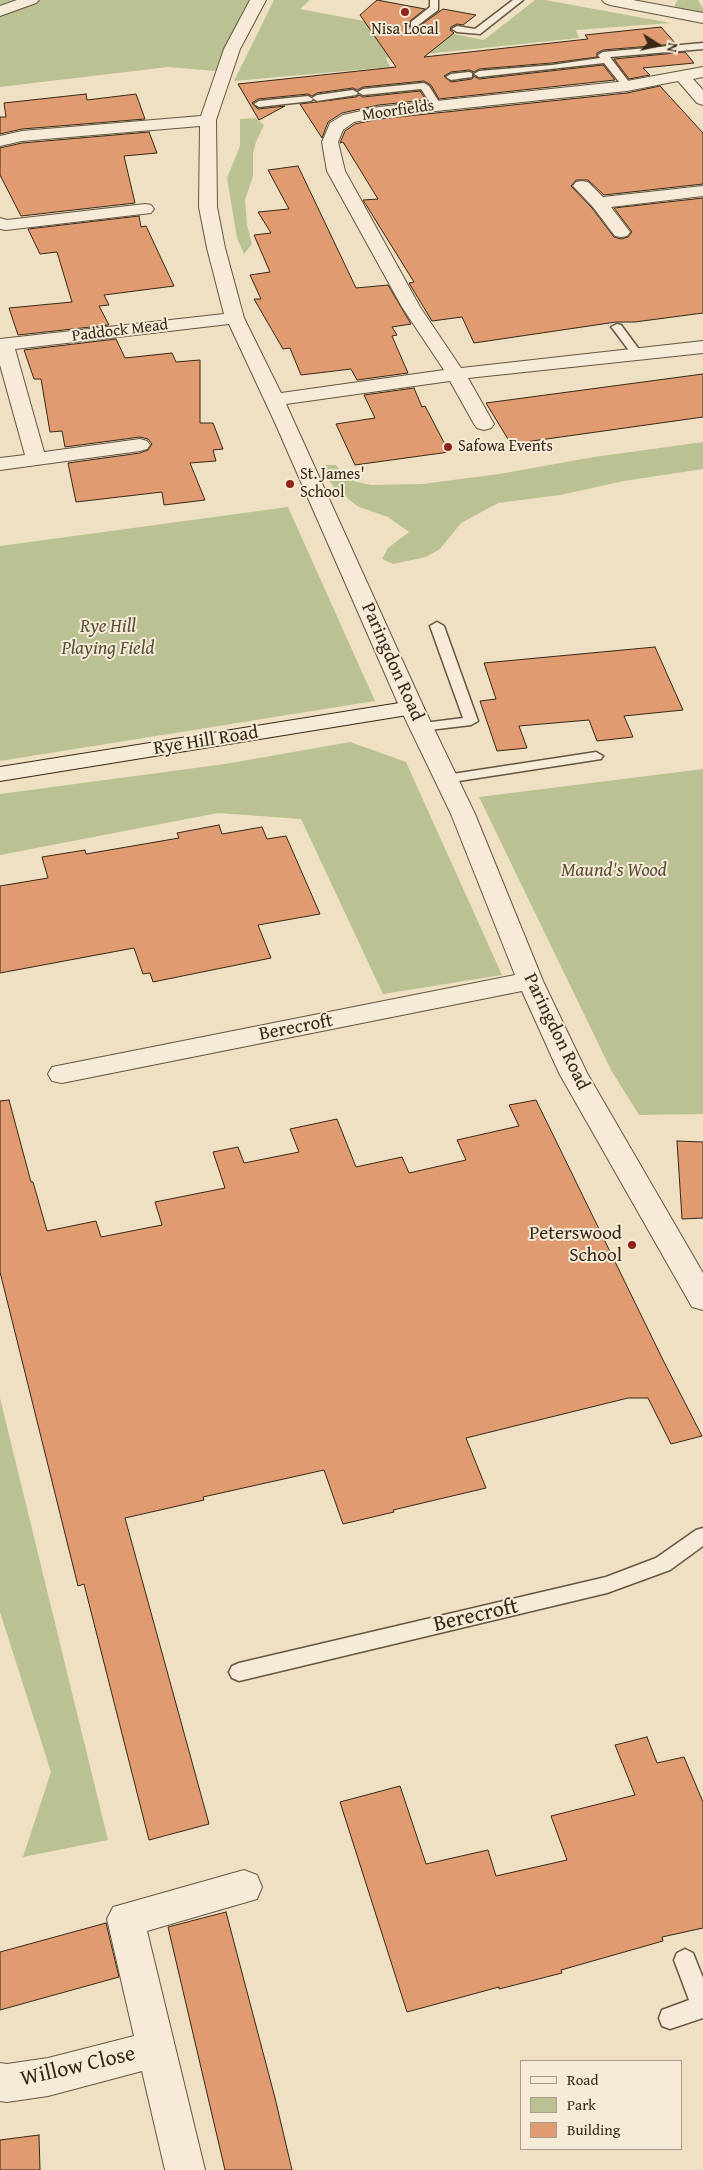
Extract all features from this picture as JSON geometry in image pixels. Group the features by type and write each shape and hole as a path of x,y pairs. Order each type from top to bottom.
{"street":[{"path":"0,12 31,0"},
{"name":"Paringdon Road","path":"258,0 232,49 208,120 208,207 216,248 235,318 274,400 416,718 463,814 530,981 573,1073 703,1299"},
{"path":"610,0 666,5 703,18"},
{"name":"Moorfields","path":"484,424 456,374 411,307 336,171 330,142 336,127 349,118 378,112 627,86 703,72"},
{"path":"684,77 703,100"},
{"path":"0,141 22,136 208,120"},
{"path":"582,186 599,203 621,232"},
{"path":"599,203 703,191"},
{"path":"0,224 145,209"},
{"name":"Paddock Mead","path":"36,459 2,345 235,318"},
{"path":"274,400 456,374 703,347"},
{"path":"0,464 140,446"},
{"name":"Rye Hill Road","path":"0,774 416,718"},
{"name":"Berecroft","path":"62,1074 530,981"},
{"name":"Willow Close","path":"185,2170 126,1919 244,1887"},
{"name":"Willow Close","path":"0,2082 7,2083 48,2078 156,2049"}],"lane":[{"path":"414,24 435,8 434,0"},
{"path":"457,28 477,32 519,0"},
{"path":"627,86 603,55 703,46"},
{"path":"479,74 607,60"},
{"path":"451,77 469,75"},
{"path":"259,104 424,86 436,105"},
{"path":"617,327 637,354"},
{"path":"416,718 471,721 437,626"},
{"path":"446,779 596,756"},
{"name":"Berecroft","path":"239,1672 607,1585 664,1564 703,1536"},
{"path":"670,2018 703,2006 685,1960"}],"green space":[{"path":"0,0 258,0 232,49 215,71 168,67 0,87"},
{"path":"274,0 310,0 300,9 433,34 444,32 484,40 535,0 545,0 671,23 576,30 579,38 386,58 390,67 234,81"},
{"path":"678,0 698,0 703,8 703,16 675,9 675,4"},
{"path":"255,118 264,125 256,142 253,154 253,176 245,200 247,225 252,244 244,254 237,238 227,178 240,146 240,119"},
{"path":"703,442 703,469 624,481 560,495 498,503 461,523 440,549 426,557 393,564 382,559 388,548 409,532 388,517 357,506 333,486 324,473 326,465 336,465 345,476 357,482 371,485 422,484"},
{"name":"Rye Hill Playing Field","path":"288,507 375,701 0,761 0,546"},
{"path":"350,742 406,762 502,975 383,994 301,819 218,813 0,855 0,794 225,764"},
{"name":"Maund's Wood","path":"703,769 703,1114 639,1115 611,1070 479,797"},
{"path":"0,1398 108,1840 23,1857 51,1772 0,1612"}],"building":[{"path":"377,0 425,9 410,21 409,26 411,28 418,27 443,9 476,15 463,25 457,24 451,27 450,30 454,33 424,57 588,39 585,35 661,27 676,44 603,50 597,53 597,57 479,69 474,72 469,70 451,72 444,76 451,82 472,79 474,76 479,79 603,65 615,80 439,99 431,85 424,81 363,87 357,90 353,88 317,93 312,96 308,94 258,99 252,103 258,109 285,106 259,120 238,84 396,67 360,15"},
{"path":"685,52 694,63 643,68 650,75 629,79 614,59"},
{"path":"660,86 703,133 703,184 604,195 588,180 576,180 571,186 592,208 614,237 621,239 628,237 632,232 614,208 703,198 703,313 635,322 616,322 474,343 462,317 432,321 409,283 414,282 363,200 378,199 343,142 340,143 345,131 355,124 379,119 627,93"},
{"path":"420,91 426,100 379,105 342,113 328,122 322,138 300,104 356,97 359,95 363,97"},
{"path":"86,94 87,100 136,94 145,119 22,129 0,134 0,117 6,117 4,103"},
{"path":"149,132 157,153 124,156 135,203 21,216 0,175 0,148 22,143"},
{"path":"298,166 356,288 388,285 411,324 392,327 397,335 392,336 408,373 357,380 351,369 301,375 290,348 283,349 254,299 261,299 250,275 270,272 254,235 271,233 258,212 289,209 268,170"},
{"path":"139,216 141,227 146,226 174,286 104,295 109,305 99,306 109,325 18,335 9,308 72,302 57,252 40,254 28,229"},
{"path":"116,339 125,358 172,353 176,362 200,360 200,423 213,423 223,449 213,450 216,461 190,463 205,500 164,505 162,492 76,502 68,463 140,453 148,450 152,444 148,439 140,437 65,447 62,431 50,432 41,379 34,379 24,350"},
{"path":"703,374 703,417 511,444 486,403"},
{"path":"414,388 422,407 425,406 449,452 355,465 336,424 375,418 364,395"},
{"path":"655,647 683,710 624,716 633,737 597,741 589,720 519,726 527,748 497,751 480,701 496,699 484,663"},
{"path":"219,825 222,834 262,827 267,839 286,836 320,914 258,925 271,958 153,982 150,973 143,974 134,948 0,973 0,886 48,878 42,857 85,850 86,854 179,838 177,833"},
{"path":"9,1100 31,1182 33,1182 47,1231 96,1221 101,1237 162,1225 155,1202 225,1188 213,1152 238,1147 244,1163 299,1152 290,1129 337,1119 356,1167 402,1157 409,1173 466,1160 457,1140 519,1126 509,1105 536,1100 702,1436 671,1444 648,1398 628,1398 466,1438 486,1488 393,1510 394,1512 343,1524 324,1470 203,1497 204,1500 125,1518 209,1824 149,1840 84,1584 78,1586 0,1272 0,1101"},
{"path":"677,1141 703,1142 703,1218 682,1219"},
{"path":"647,1737 657,1763 684,1757 703,1802 703,1928 662,1937 663,1941 561,1970 562,1973 499,1989 499,1987 407,2012 340,1802 400,1786 426,1864 488,1850 496,1876 567,1860 551,1816 635,1795 615,1745"},
{"path":"226,1912 292,2170 225,2170 168,1927"},
{"path":"106,1923 119,1977 0,2010 0,1952"},
{"path":"39,2135 40,2170 0,2170 0,2140"}],"place":[{"name":"Nisa Local","path":"405,12"},
{"name":"Safowa Events","path":"448,447"},
{"name":"St. James' School","path":"290,484"},
{"name":"Peterswood School","path":"632,1245"}]}
